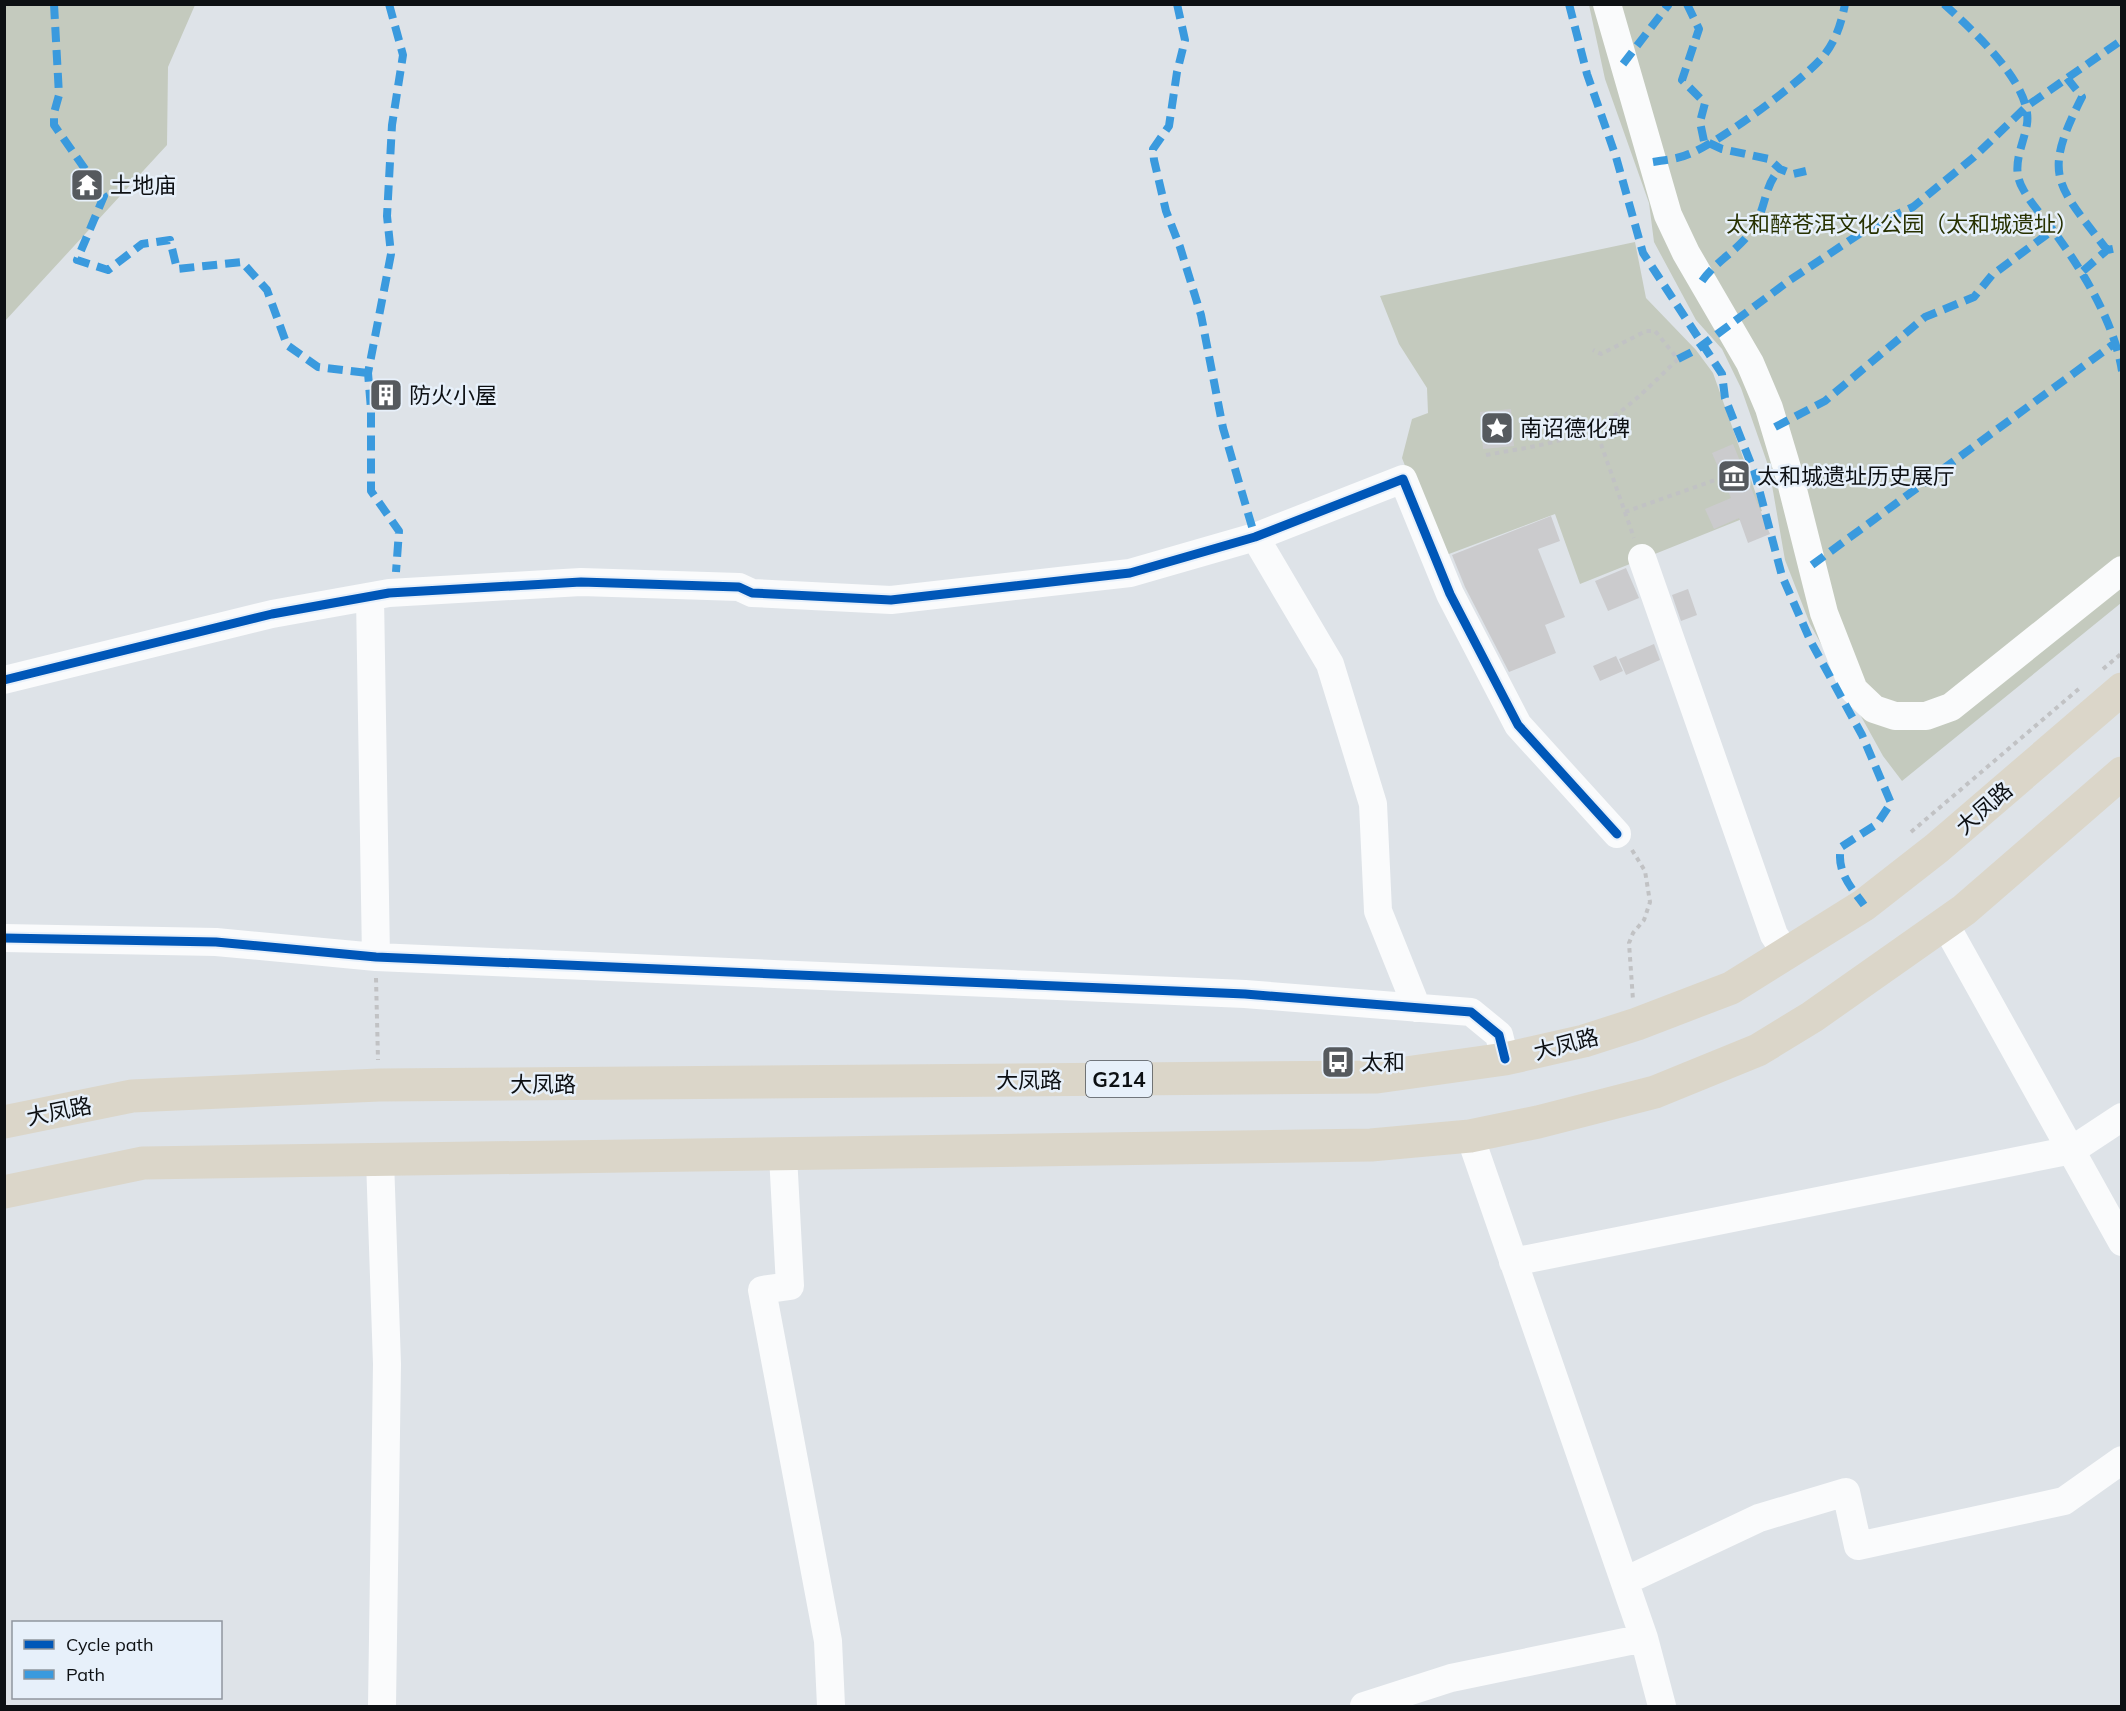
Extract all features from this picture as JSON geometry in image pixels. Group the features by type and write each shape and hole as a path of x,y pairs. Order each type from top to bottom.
{"highway":[{"name":"大凤路","path":"4,1122 132,1096 379,1085 1377,1077 1504,1059 1584,1041 1637,1024 1731,988 1787,954 1864,905 1937,848 2108,682"},
{"path":"4,1192 143,1163 1371,1145 1470,1136 1538,1122 1655,1092 1758,1050 1812,1017 1945,924 2121,773"}],"street":[{"path":"1607,4 1668,215 1686,253 1750,363 1769,408 1790,478 1824,613 1858,695 1874,709 1895,716 1926,716 1951,707 2121,570"},
{"path":"4,680 385,587 581,582 655,583 739,587 752,593 891,600 1130,573 1255,537 1403,479 1450,594 1518,725 1617,834"},
{"path":"1255,537 1330,664 1373,804 1378,911 1416,1008"},
{"path":"1642,558 1774,935 1787,954"},
{"path":"376,957 385,587"},
{"path":"1945,924 2121,1242"},
{"path":"4,938 216,942 376,957 1233,993 1471,1012 1498,1035 1504,1059"},
{"path":"1514,1262 2072,1150 2121,1117"},
{"path":"1470,1136 1625,1581 1644,1638 1662,1707"},
{"path":"783,1155 790,1286 762,1290 828,1641 831,1707"},
{"path":"380,1160 387,1364 382,1707"},
{"path":"1625,1581 1759,1518 1846,1492 1858,1546 2064,1501 2121,1460"},
{"path":"1364,1707 1451,1678 1644,1638"}],"path":[{"path":"1486,455 1556,442 1595,427 1654,381 1678,359 1655,331 1646,331 1601,354 1593,350"},
{"path":"1595,427 1642,558"},
{"path":"1625,512 1718,479"},
{"path":"2108,682 2121,653"},
{"path":"1909,835 2085,683"},
{"path":"1617,834 1639,857 1649,885 1650,902 1644,920 1633,933 1629,943 1633,971 1633,1006"},
{"path":"376,957 379,1085"}],"green space":[{"path":"5,4 195,5 168,67 167,145 5,321"},
{"name":"太和醉苍洱文化公园（太和城遗址）","path":"1589,5 2121,5 2121,603 1902,781 1883,756 1810,624 1785,560 1769,468 1741,388 1722,349 1696,320 1654,242 1649,203 1605,79"},
{"name":"南诏德化碑","path":"1635,242 1646,298 1696,350 1713,373 1762,511 1580,584 1555,514 1441,557 1402,458 1412,419 1428,413 1427,388 1399,344 1380,296"}],"building":[{"path":"1511,409 1514,446 1483,449 1480,412"},
{"name":"太和城遗址历史展厅","path":"1733,444 1770,534 1748,543 1739,518 1714,529 1705,509 1731,498 1712,453"},
{"path":"1551,516 1560,541 1538,549 1565,617 1545,625 1556,653 1509,672 1465,587 1452,555"},
{"path":"1626,568 1639,598 1608,611 1595,581"},
{"path":"1688,589 1697,615 1681,621 1672,595"},
{"path":"1654,644 1660,660 1626,675 1619,659"},
{"path":"1616,656 1623,671 1600,681 1593,666"}],"marked path":[{"path":"54,4 59,95 54,113 54,125 104,196 77,260 108,270 142,244 170,240 177,269 242,262 267,290 287,345 318,367 368,373"},
{"path":"389,4 403,55 392,125 387,216 391,254 368,373 371,409 371,491 399,531 396,572"},
{"path":"1177,4 1185,40 1177,72 1169,126 1153,149 1154,160 1166,211 1201,315 1223,428 1255,537"},
{"path":"1569,4 1587,74 1616,157 1643,253 1722,374 1725,398 1755,474 1782,576 1811,642 1862,735 1891,803 1877,824 1841,847 1842,871 1864,905"},
{"path":"1623,64 1669,4"},
{"path":"1687,4 1699,29 1682,80 1705,103 1700,122 1705,146"},
{"path":"1653,162 1680,157 1703,147 1738,125 1795,83 1821,59 1830,47 1845,4"},
{"path":"1944,4 1998,58 2020,92 2026,108 2027,124 2017,165 2019,181 2030,201 2077,265 2096,299 2112,334 2122,371"},
{"path":"1678,359 1696,350 1790,280 1873,225 1913,207 1974,157 2027,106 2122,40"},
{"path":"2067,78 2082,97 2062,145 2059,163 2060,179 2076,210 2107,250"},
{"path":"1709,143 1722,149 1769,159 1780,169 1793,174 1806,171"},
{"path":"1702,281 1753,229 1772,180 1780,169"},
{"path":"1775,427 1825,401 1925,317 1974,297 1992,275 2053,230"},
{"path":"2083,271 2107,250 2122,247"},
{"path":"1812,565 2115,343"}],"cycle path":[{"path":"4,680 272,614 389,593 581,582 739,587 752,593 891,600 1130,573 1255,537 1403,479 1450,594 1518,725 1617,834"},
{"path":"4,938 216,942 376,957 1245,994 1471,1012 1499,1035 1505,1059"}],"place":[{"name":"土地庙","path":"87,185"},
{"name":"防火小屋","path":"386,395"},
{"name":"南诏德化碑","path":"1497,428"},
{"name":"太和城遗址历史展厅","path":"1734,476"},
{"name":"太和","path":"1338,1062"}]}
